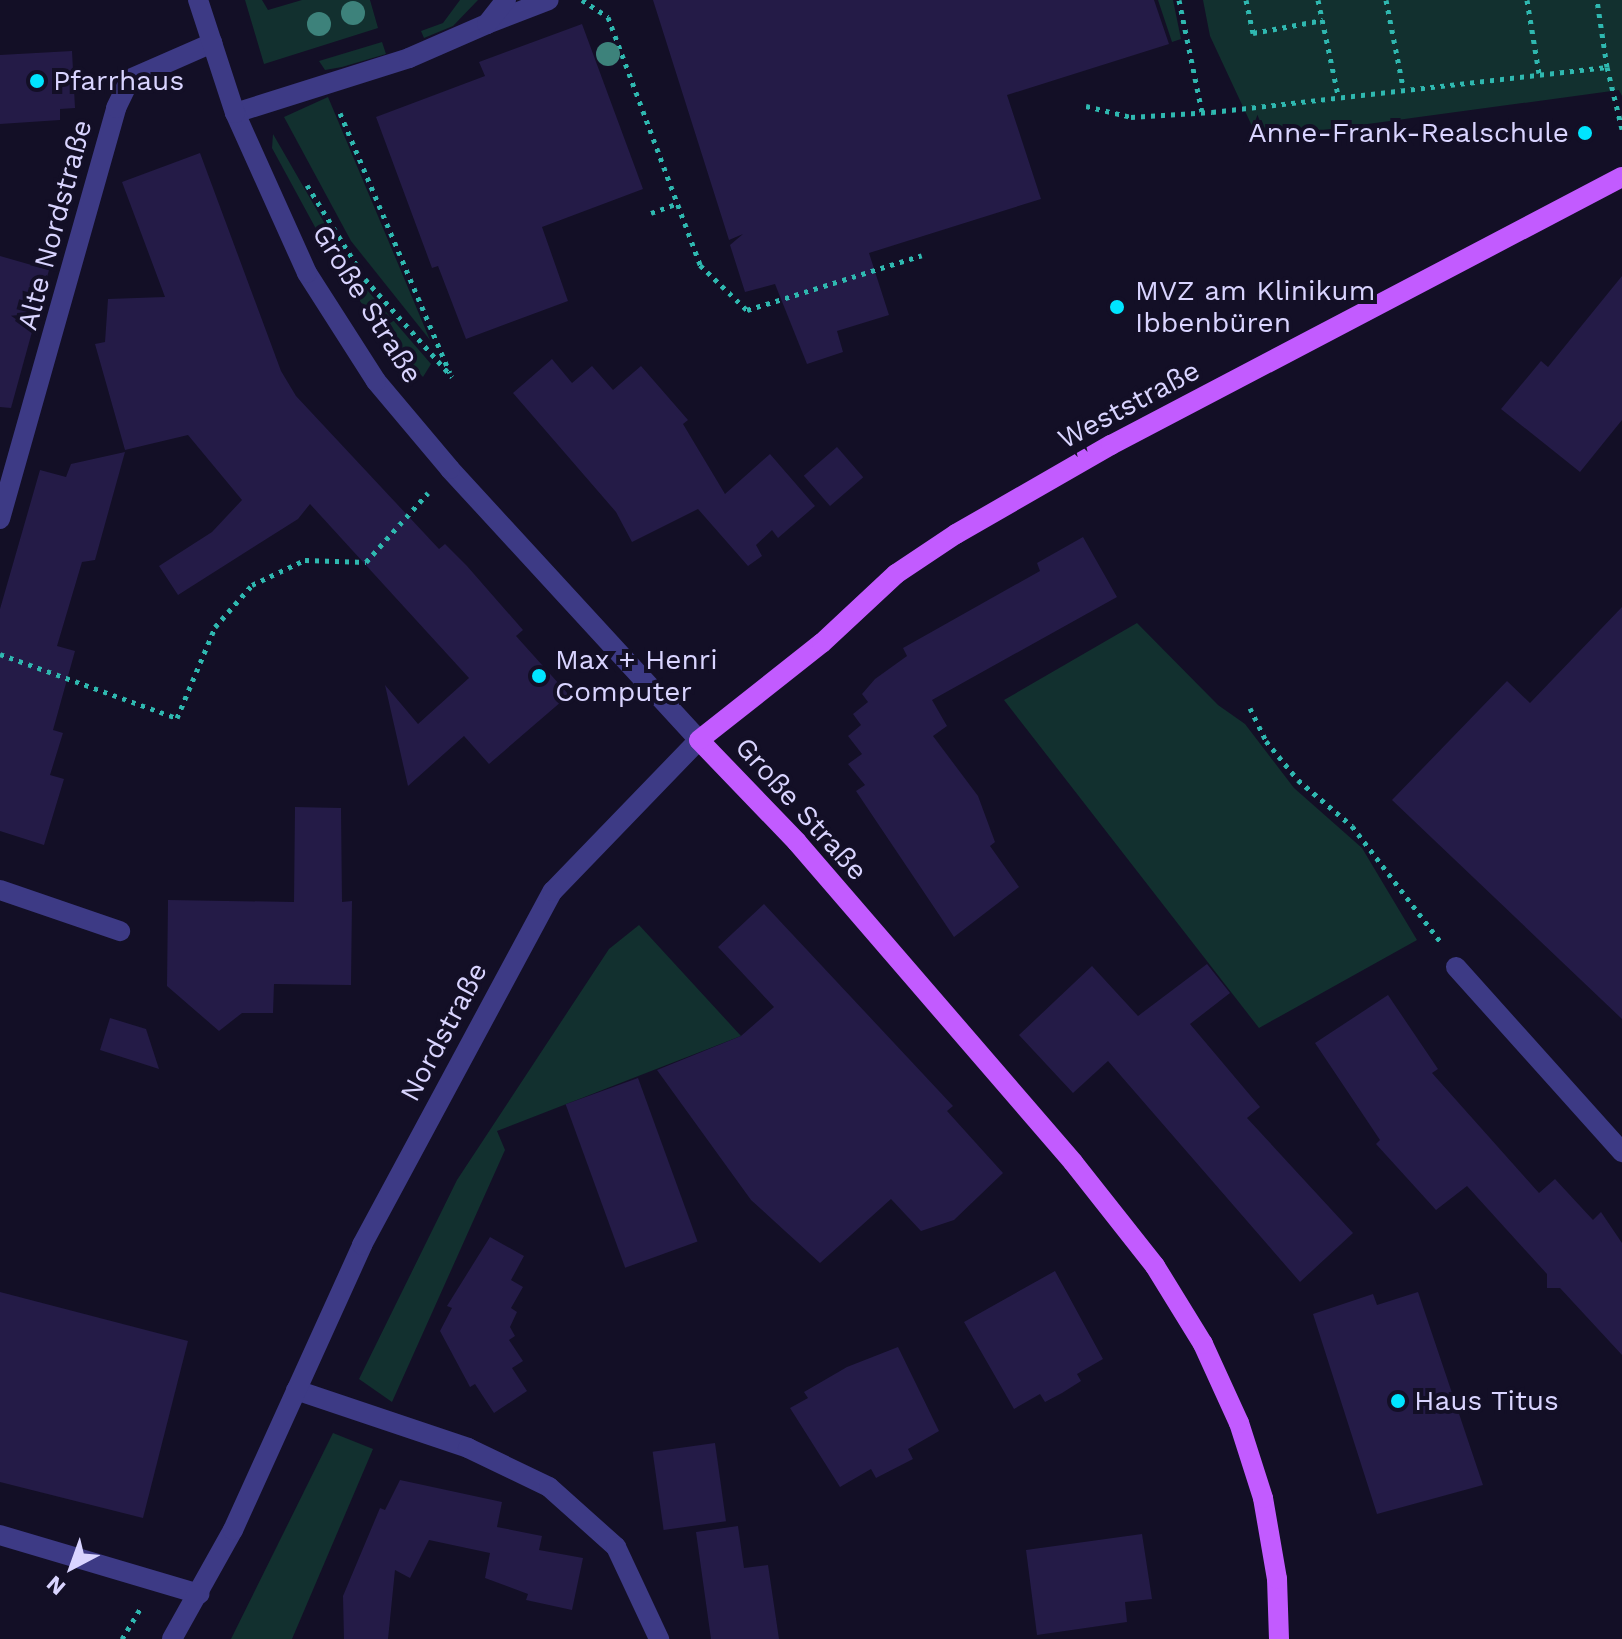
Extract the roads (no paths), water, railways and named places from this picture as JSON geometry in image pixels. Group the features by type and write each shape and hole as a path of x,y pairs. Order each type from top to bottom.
{"main road":[{"name":"Weststraße","path":"699,740 822,643 896,574 956,534 1111,445 1622,177"},
{"name":"Große Straße","path":"699,740 797,842 1073,1162 1155,1266 1203,1344 1239,1423 1263,1498 1277,1579 1279,1639"}],"street":[{"name":"Große Straße","path":"198,0 235,113 307,273 376,381 450,469 699,740"},
{"path":"487,24 506,0"},
{"path":"235,113 409,58 549,0"},
{"name":"Alte Nordstraße","path":"0,519 116,108 130,79 212,43"},
{"name":"Nordstraße","path":"172,1639 199,1594 362,1245 553,891 699,740"},
{"path":"0,890 120,931"},
{"path":"1456,967 1622,1152"},
{"path":"296,1390 468,1448 549,1487 616,1547 659,1639"},
{"path":"0,1535 199,1594"}],"place":[{"name":"Pfarrhaus","path":"37,81"},
{"name":"Anne-Frank-Realschule","path":"1585,133"},
{"name":"MVZ am Klinikum Ibbenbüren","path":"1117,307"},
{"name":"Max + Henri Computer","path":"539,676"},
{"name":"Haus Titus","path":"1398,1401"}]}
